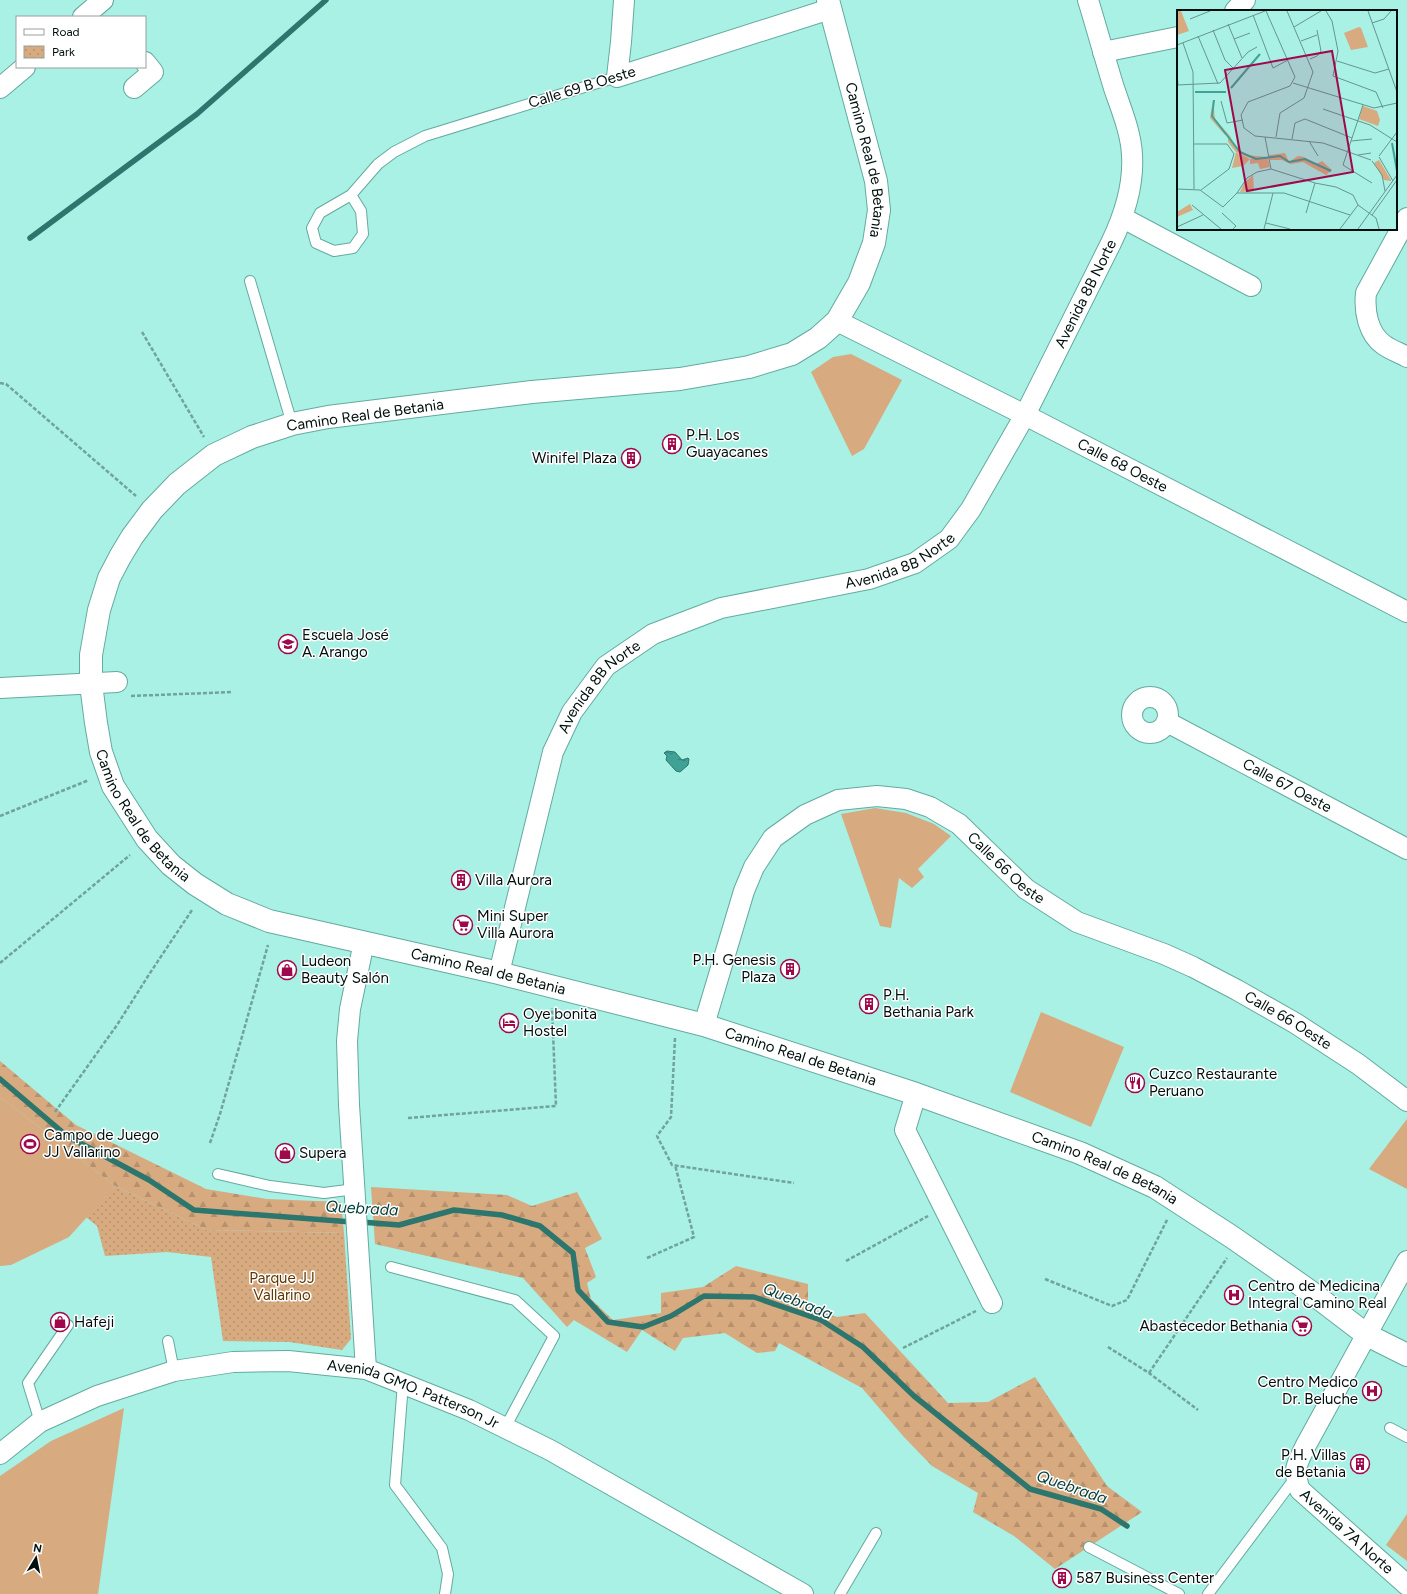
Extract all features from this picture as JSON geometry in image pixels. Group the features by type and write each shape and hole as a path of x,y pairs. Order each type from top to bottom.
{"street":[{"path":"617,77 624,0"},
{"name":"Avenida 8B Norte","path":"500,973 553,752 572,712 606,666 653,634 721,608 869,579 915,563 949,539 971,509 1025,414 1123,218 1132,173 1132,154 1127,127 1088,0"},
{"path":"1236,10 1245,0"},
{"name":"Calle 69 B Oeste","path":"617,77 829,5"},
{"name":"Camino Real de Betania","path":"829,5 876,181 879,210 874,244 859,283 837,321 818,338 792,354 749,367 680,380 532,392 328,417 292,424 252,437 214,455 177,484 152,510 132,537 109,578 99,610 91,655 91,684 101,752 113,786 147,839 171,865 195,884 228,904 269,921 500,973 704,1026 916,1094 1080,1153 1155,1187 1232,1237 1308,1290 1367,1335 1407,1355"},
{"path":"86,16 104,7"},
{"path":"1103,52 1177,37"},
{"path":"134,88 153,72 146,63"},
{"path":"0,88 24,68"},
{"path":"1123,218 1251,286"},
{"path":"1407,218 1366,293 1365,306 1368,322 1373,333 1383,344 1407,357"},
{"name":"Calle 68 Oeste","path":"837,321 1025,414 1407,612"},
{"path":"0,688 91,684 121,689"},
{"name":"Calle 67 Oeste","path":"1167,722 1407,849"},
{"name":"Calle 66 Oeste","path":"704,1026 744,891 754,867 773,838 805,815 838,800 877,796 906,799 930,807 959,824 1026,889 1060,912 1077,922 1121,937 1188,964 1237,990 1295,1022 1358,1064 1407,1101"},
{"path":"364,942 350,1010 347,1041 349,1106 358,1225 366,1370"},
{"path":"916,1094 905,1130 992,1303"},
{"name":"Avenida 7A Norte","path":"1407,1261 1306,1445 1296,1466 1295,1478 1300,1490 1407,1585"},
{"name":"Avenida GMO. Patterson Jr","path":"0,1454 40,1422 97,1396 174,1371 233,1362 288,1361 366,1370 403,1383 469,1410 550,1450 803,1594"}],"lane":[{"name":"Calle 69 B Oeste","path":"351,195 361,211 363,234 353,248 334,252 316,243 312,228 320,213 351,195 378,164 394,152 425,136 617,77"},
{"path":"250,281 292,424"},
{"path":"218,1174 270,1186 324,1193 355,1195"},
{"path":"391,1267 515,1300 554,1336 505,1428"},
{"path":"40,1422 28,1383 68,1325"},
{"path":"168,1341 174,1371"},
{"path":"403,1383 394,1485 442,1548 448,1574 445,1594"},
{"path":"1390,1428 1407,1437"},
{"path":"1208,1594 1295,1478"},
{"path":"840,1594 876,1533"},
{"path":"1089,1547 1179,1594"}],"path":[{"path":"142,332 214,455"},
{"path":"0,383 6,384 152,510"},
{"path":"121,689 232,692"},
{"path":"0,816 89,780"},
{"path":"0,963 130,855"},
{"path":"55,1112 117,1026 192,910"},
{"path":"210,1143 220,1114 268,945"},
{"path":"408,1118 556,1106 552,1008"},
{"path":"675,1038 671,1117 657,1136 672,1165 794,1183"},
{"path":"647,1258 694,1237 675,1165"},
{"path":"846,1261 944,1208"},
{"path":"1045,1279 1112,1306 1127,1300 1169,1216"},
{"path":"1149,1373 1230,1254"},
{"path":"903,1348 992,1303"},
{"path":"1108,1347 1149,1373 1198,1410"}],"green space":[{"path":"851,354 902,380 864,449 852,456 811,372 833,357"},
{"path":"875,808 906,813 934,824 951,836 918,869 924,877 912,888 899,878 891,928 880,926 841,814"},
{"path":"1041,1012 1124,1047 1091,1127 1010,1092"},
{"path":"0,1061 76,1125 206,1189 267,1199 341,1202 344,1233 207,1230 115,1186 0,1098"},
{"name":"Campo de Juego JJ Vallarino","path":"0,1098 115,1186 69,1237 11,1265 0,1266"},
{"path":"1407,1119 1407,1189 1369,1169"},
{"name":"Parque JJ Vallarino","path":"115,1186 207,1230 344,1233 351,1339 342,1350 289,1342 223,1341 211,1257 167,1252 105,1256 97,1226 86,1217"},
{"path":"371,1187 507,1195 532,1206 577,1192 602,1239 585,1248 596,1277 587,1283 591,1299 613,1320 661,1313 661,1293 703,1287 736,1266 808,1284 808,1307 837,1317 865,1313 948,1403 988,1402 1035,1377 1107,1486 1142,1512 1055,1569 1014,1536 973,1512 978,1493 932,1466 904,1437 862,1388 779,1343 775,1351 757,1353 725,1333 683,1338 675,1351 642,1330 627,1352 574,1320 567,1327 523,1278 375,1244"},
{"path":"124,1408 98,1594 0,1594 0,1476 51,1441"},
{"path":"1407,1514 1407,1561 1386,1545"}],"water":[{"path":"667,751 675,752 682,760 688,758 688,765 680,772 676,771 666,760 667,756 664,753"}],"waterway":[{"path":"30,238 197,114 326,0"},
{"name":"Quebrada","path":"0,1079 67,1136 149,1180 194,1210 352,1222"},
{"name":"Quebrada","path":"361,1222 399,1225 454,1210 502,1215 540,1226 573,1253 578,1290 608,1322 643,1327 671,1316 704,1296 754,1297 821,1320 863,1347 914,1396 1030,1489 1101,1509 1127,1526"}],"place":[{"name":"P.H. Los Guayacanes","path":"672,444"},
{"name":"Winifel Plaza","path":"631,458"},
{"name":"Escuela José A. Arango","path":"288,644"},
{"name":"Villa Aurora","path":"461,880"},
{"name":"Mini Super Villa Aurora","path":"463,925"},
{"name":"P.H. Genesis Plaza","path":"790,969"},
{"name":"Ludeon Beauty Salón","path":"287,970"},
{"name":"P.H. Bethania Park","path":"869,1004"},
{"name":"Oye bonita Hostel","path":"509,1023"},
{"name":"Cuzco Restaurante Peruano","path":"1135,1083"},
{"name":"Campo de Juego JJ Vallarino","path":"30,1144"},
{"name":"Supera","path":"285,1153"},
{"name":"Centro de Medicina Integral Camino Real","path":"1234,1295"},
{"name":"Hafeji","path":"60,1322"},
{"name":"Abastecedor Bethania","path":"1302,1326"},
{"name":"Centro Medico Dr. Beluche","path":"1372,1391"},
{"name":"P.H. Villas de Betania","path":"1360,1464"},
{"name":"587 Business Center","path":"1062,1578"}]}
